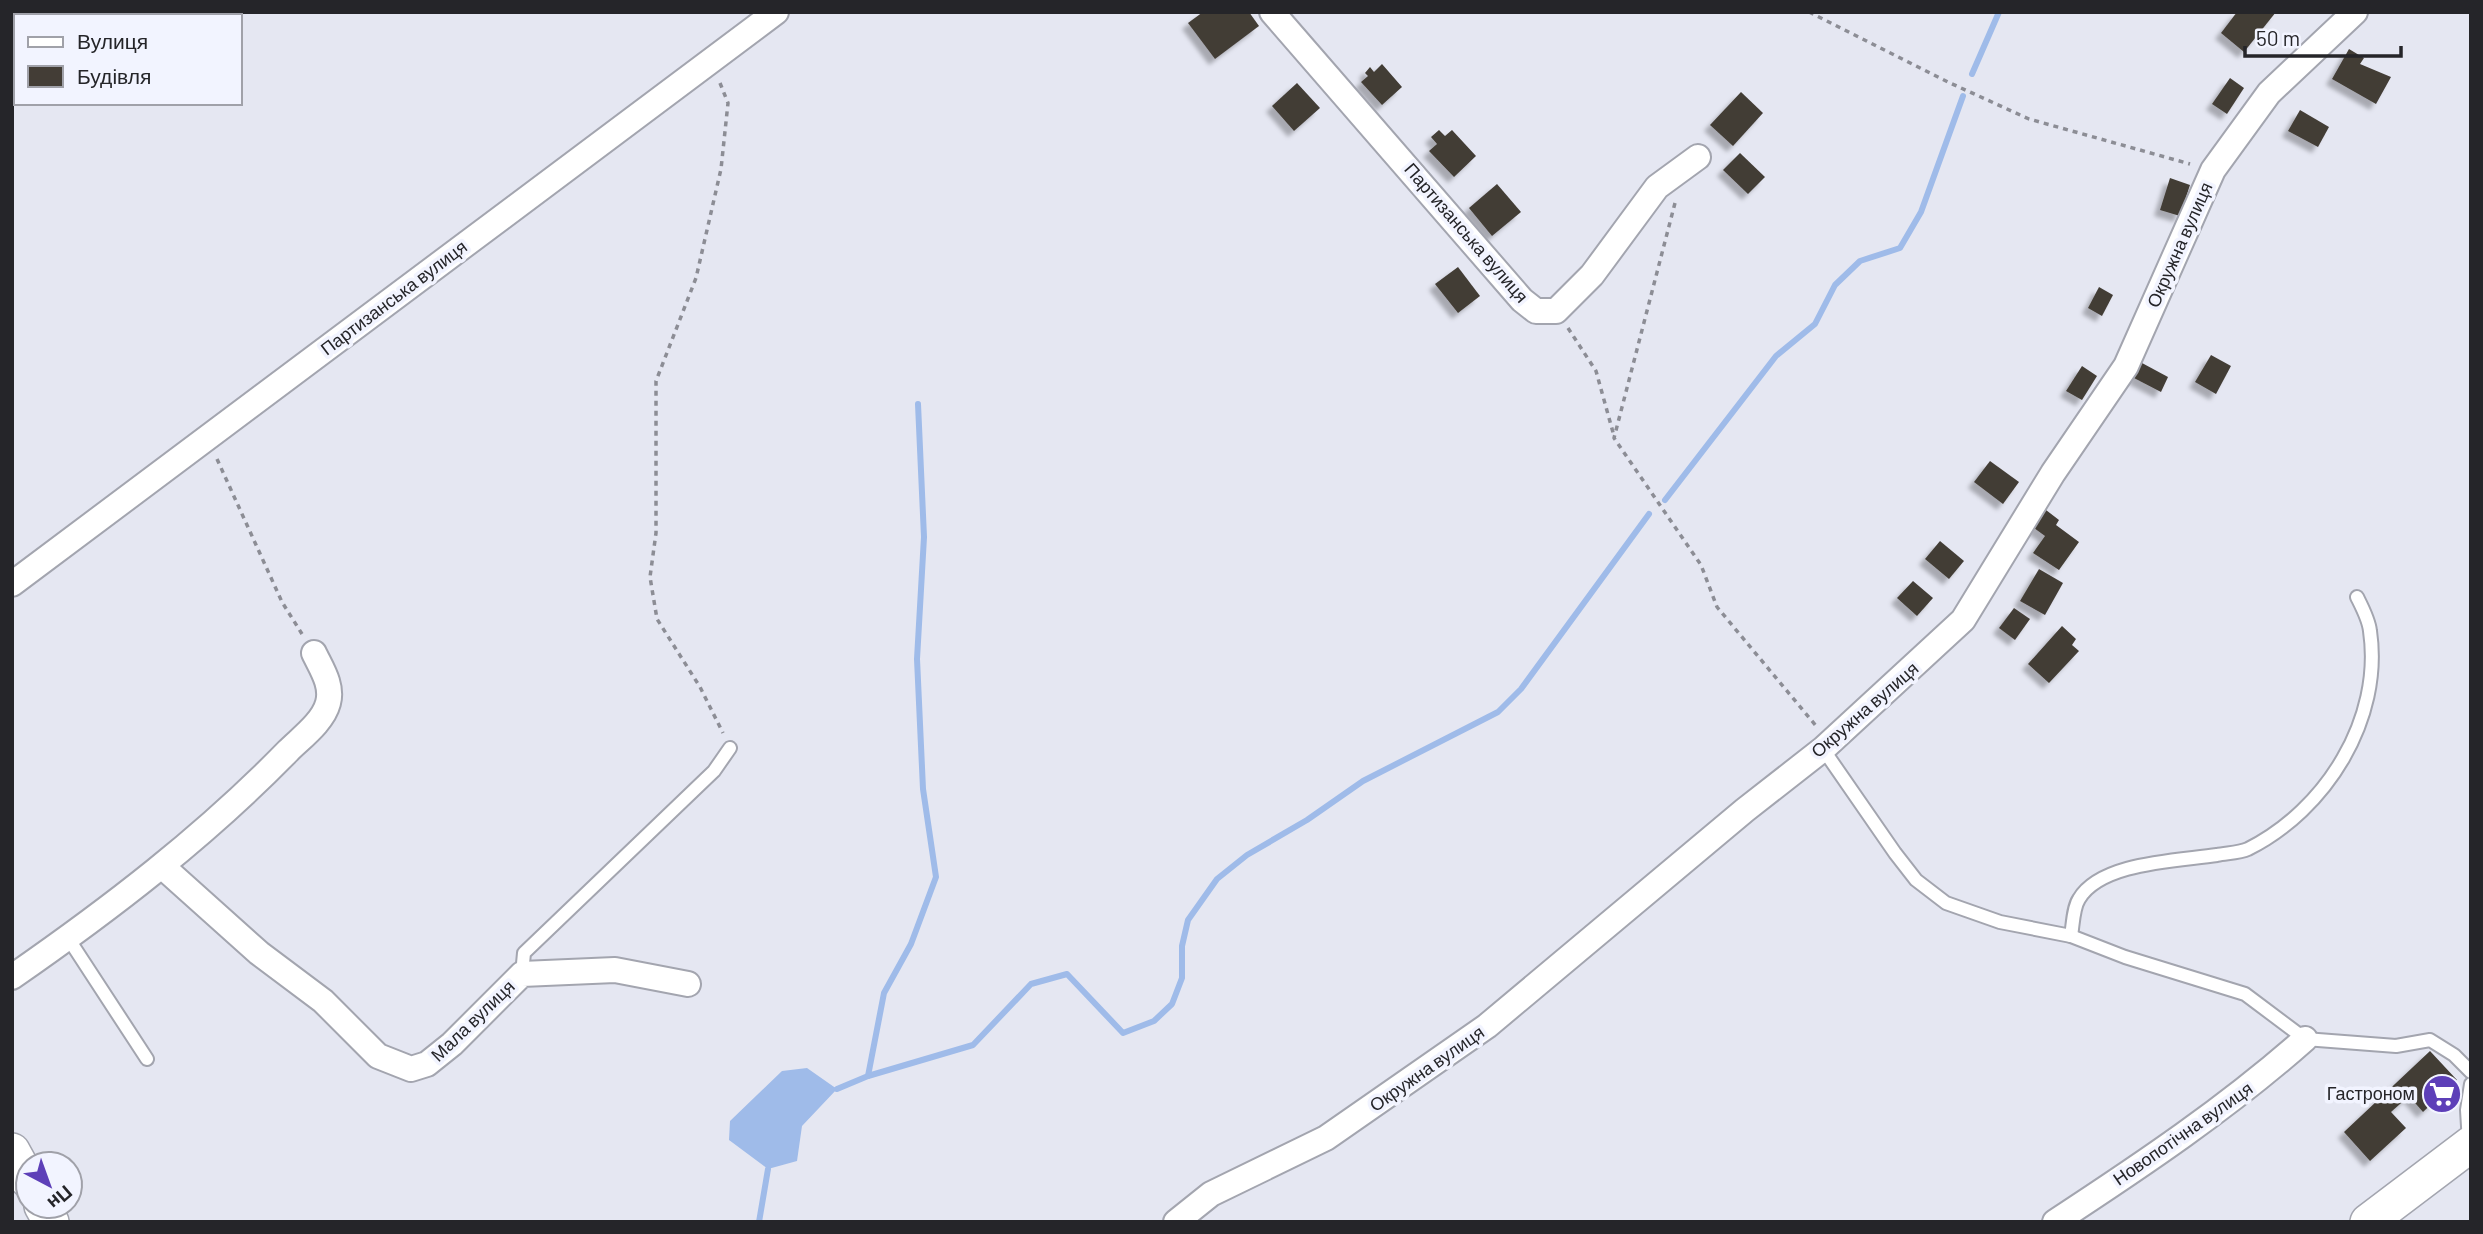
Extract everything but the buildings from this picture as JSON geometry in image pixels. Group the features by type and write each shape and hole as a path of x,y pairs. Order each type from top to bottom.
{"street":[{"name":"Партизанська вулиця","path":"12,584 776,12"},
{"name":"Партизанська вулиця","path":"1272,12 1522,300 1536,311 1556,311"},
{"name":"Окружна вулиця","path":"1176,1222 1211,1194 1326,1138 1487,1026 1745,810 1827,746 1963,620 2053,473 2126,366 2213,170 2269,93 2355,12"},
{"path":"1556,311 1592,275 1657,187 1698,157"},
{"path":"12,977 163,867 275,764 319,719 328,703 330,685 314,653"},
{"name":"Мала вулиця","path":"163,867 259,953 323,1002 378,1056 411,1069 427,1064 452,1044 522,974 615,970 688,984"},
{"name":"Новопотічна вулиця","path":"2055,1222 2217,1112 2305,1039"},
{"path":"2368,1222 2470,1144"}],"lane":[{"path":"2071,936 2078,900 2094,884 2132,867 2246,850 2284,824 2316,796 2338,768 2366,707 2372,671 2370,629 2357,597"},
{"path":"1827,746 1895,853 1916,880 1947,903 2000,922 2071,936 2125,957 2245,994 2305,1039 2396,1046 2430,1040 2454,1055 2471,1072"},
{"path":"522,974 524,953 714,771 730,748"},
{"path":"68,938 147,1059"},
{"path":"2470,1144 2467,1110 2471,1084"}],"path":[{"path":"1809,12 1948,82 2029,119 2213,170"},
{"path":"711,61 729,103 721,169 695,278 656,381 656,533 650,577 657,619 700,687 730,748"},
{"path":"1614,438 1674,205 1676,173"},
{"path":"1556,311 1596,371 1614,438 1701,565 1717,607 1827,746"},
{"path":"208,438 282,602 314,653"}],"water":[{"path":"807,1068 837,1089 802,1126 797,1161 768,1169 729,1140 730,1121 782,1071"}],"waterway":[{"path":"1972,74 1999,12"},
{"path":"1665,500 1776,356 1815,324 1835,285 1860,261 1900,248 1921,212 1963,96"},
{"path":"868,1076 884,993 911,944 936,877 923,789 917,659 924,537 918,404"},
{"path":"837,1089 868,1076 973,1045 1031,984 1067,974 1123,1033 1154,1021 1172,1004 1182,978 1182,946 1188,920 1217,879 1247,855 1307,820 1363,781 1498,712 1521,689 1649,514"},
{"path":"759,1222 768,1169"}],"place":[{"name":"Гастроном","path":"2442,1094"}]}
